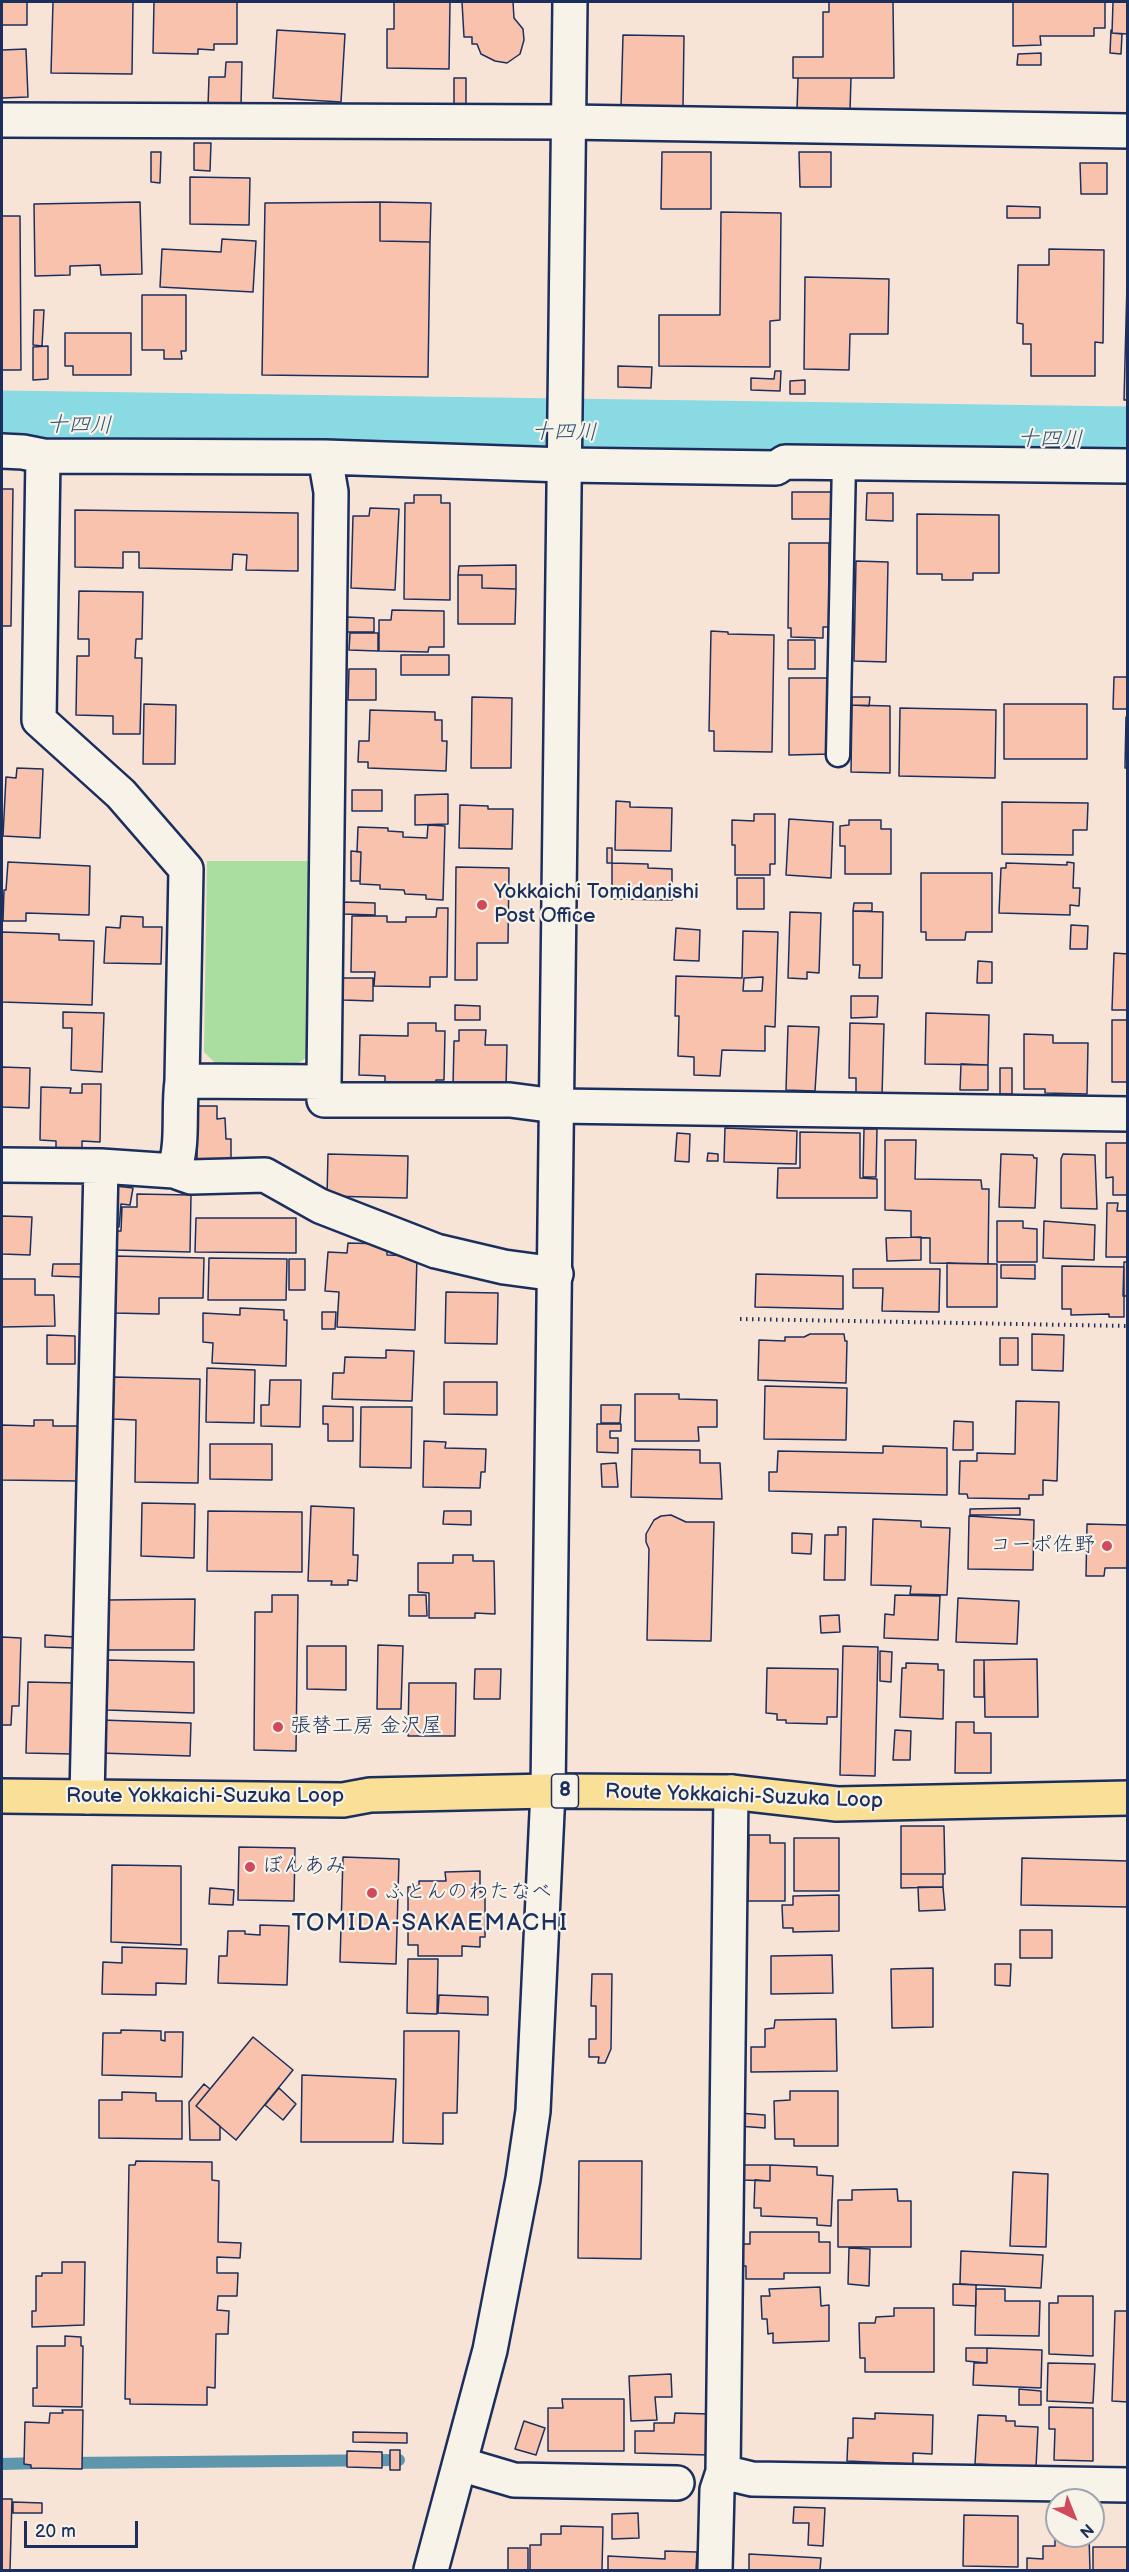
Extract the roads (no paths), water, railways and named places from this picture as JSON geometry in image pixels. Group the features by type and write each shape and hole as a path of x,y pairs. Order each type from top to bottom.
{"main road":[{"name":"Route Yokkaichi-Suzuka Loop","path":"2,1796 343,1800 370,1795 548,1791 731,1792 837,1804 1128,1798"}],"street":[{"path":"431,2571 490,2350 523,2179 533,2111 548,1791 570,2"},
{"path":"2,120 568,122 1128,131"},
{"path":"2,451 43,456 565,458 776,468 785,462 1128,466"},
{"path":"43,456 39,720 121,794 186,869 179,1157 174,1171"},
{"path":"325,457 331,492 324,1100 510,1100 556,1106 1128,1114"},
{"path":"182,1080 324,1082"},
{"path":"2,1164 101,1166 174,1171 191,1177 265,1175 320,1206 436,1251 504,1268 556,1274"},
{"path":"87,1797 101,1166"},
{"path":"715,2571 717,2490 723,2472 731,1792"},
{"path":"460,2464 514,2480 676,2483"},
{"path":"723,2472 752,2479 1128,2486"}],"lane":[{"path":"838,755 844,462"}],"waterway":[{"name":"十四川","path":"2,425 1128,441"},
{"path":"67,2463 399,2460"},
{"path":"2,2464 40,2463"}],"place":[{"name":"Yokkaichi Tomidanishi Post Office","path":"482,905"},
{"name":"コーポ佐野","path":"1107,1546"},
{"name":"張替工房 金沢屋","path":"278,1727"},
{"name":"ぼんあみ","path":"250,1867"},
{"name":"ふとんのわたなべ","path":"372,1893"}],"district":[{"name":"TOMIDA-SAKAEMACHI","path":"430,1924"}]}
